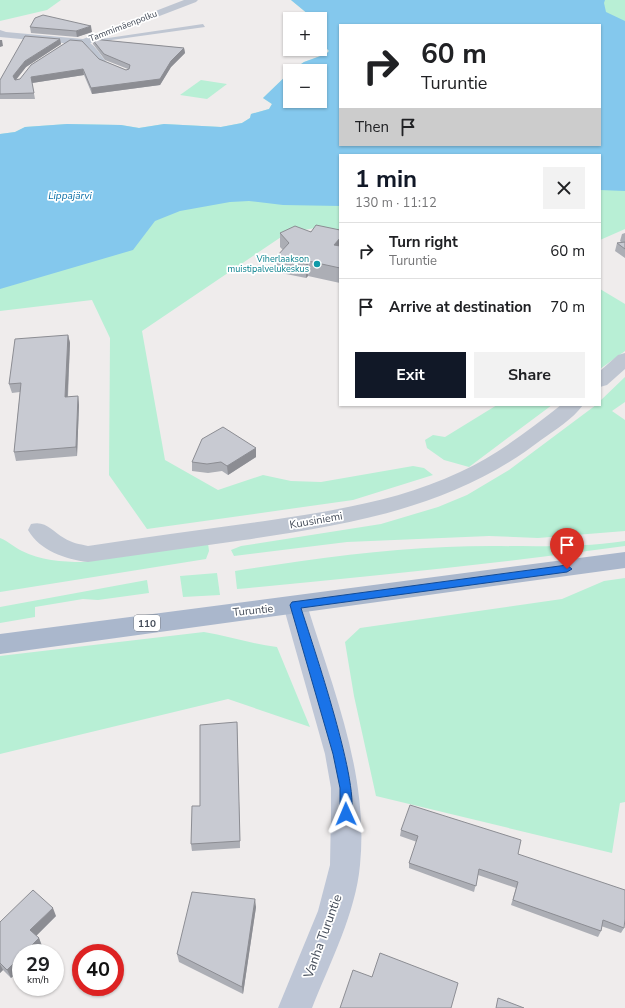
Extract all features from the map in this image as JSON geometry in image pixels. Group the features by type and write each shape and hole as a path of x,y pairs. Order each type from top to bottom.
{"main road":[{"name":"Turuntie","path":"0,644 625,560"}],"street":[{"name":"Tammimäenpolku","path":"1,35 84,42 193,0"},
{"path":"601,380 625,359"},
{"name":"Kuusiniemi","path":"39,530 63,549 73,553 88,554 286,526 366,512 420,496 453,483 505,456 572,406"},
{"name":"Vanha Turuntie","path":"295,605 339,754 346,788 346,814 345,866 334,911 295,1008"}],"lane":[{"path":"84,42 203,26"},
{"path":"64,48 72,41"},
{"path":"84,42 93,48 97,56 107,66 120,70"}],"green space":[{"path":"0,0 61,0 47,10 0,21"},
{"path":"291,0 625,0 625,229 601,240 601,154 339,154 339,233 315,228 287,233 142,331 165,460 218,490 263,475 291,481 321,482 413,466 424,468 433,475 353,500 147,529 109,475 110,338 92,300 0,311 0,134 15,132 25,127 67,124 121,125 139,128 164,124 221,127 242,123 250,118 251,114 269,109 272,104 263,98 283,79 283,108 327,108 327,64 301,64 320,56 327,56 329,51 327,49 327,12 306,12"},
{"path":"201,80 227,84 207,99 180,95"},
{"path":"601,290 625,304 625,351 601,368"},
{"path":"625,377 625,402 612,411 625,420 625,531 538,538 489,536 347,542 234,556 231,550 241,546 381,524 438,507 467,495 509,470 595,406 601,406 601,400"},
{"path":"495,406 551,406 469,467 444,460 427,448 425,440 433,435 445,437"},
{"path":"0,538 36,557 67,562 82,562 208,543 209,551 206,559 0,592"},
{"path":"625,541 625,546 528,559 237,589 235,571 314,559 419,548 580,545"},
{"path":"217,573 220,595 183,597 180,576"},
{"path":"625,578 625,802 620,803 612,853 376,796 354,696 345,642 360,628 562,599 604,581"},
{"path":"147,580 149,593 98,600 83,599 35,607 35,617 0,623 0,607"},
{"path":"204,632 277,647 310,727 228,699 0,754 0,656"}],"water":[{"name":"Lippajärvi","path":"291,0 605,0 604,3 606,12 625,21 625,191 601,190 601,154 339,154 339,206 283,205 249,201 230,202 180,211 155,221 133,250 0,289 0,134 15,132 25,127 67,124 121,125 139,128 164,124 221,127 242,123 250,118 251,114 269,109 272,104 263,98 283,79 283,108 327,108 327,64 301,64 320,56 327,56 329,51 327,49 327,12 306,12"}],"building":[{"path":"43,15 91,26 76,31 30,27 35,18"},
{"path":"25,36 60,39 25,61 13,76 15,80 20,79 31,65 70,40 82,41 99,59 126,70 129,69 130,65 104,54 92,39 184,48 171,61 160,79 91,88 83,69 31,77 34,93 0,94 0,80"},
{"path":"316,225 339,230 339,239 334,245 339,246 339,268 308,261 306,264 276,257 289,243 280,233 295,226 311,232"},
{"path":"625,242 625,249 617,243"},
{"path":"68,335 65,397 78,396 76,447 14,452 21,383 9,384 15,339"},
{"path":"223,427 256,448 227,466 221,462 207,464 192,462 202,439"},
{"path":"237,722 240,841 191,844 192,806 200,806 200,725"},
{"path":"410,805 521,840 518,854 625,890 624,928 603,920 601,931 513,900 518,882 479,869 476,886 409,863 418,836 401,830"},
{"path":"33,890 53,908 30,930 39,938 33,944 12,944 12,965 7,970 0,963 0,922"},
{"path":"192,892 255,899 242,987 177,954"},
{"path":"380,953 458,983 451,1008 340,1008 353,970 372,977"},
{"path":"498,998 524,1008 496,1008"}],"place":[{"name":"Viherlaakson muistipalvelukeskus","path":"317,264"}],"route":[{"path":"346,814 346,788 339,754 295,605 567,569"}]}
